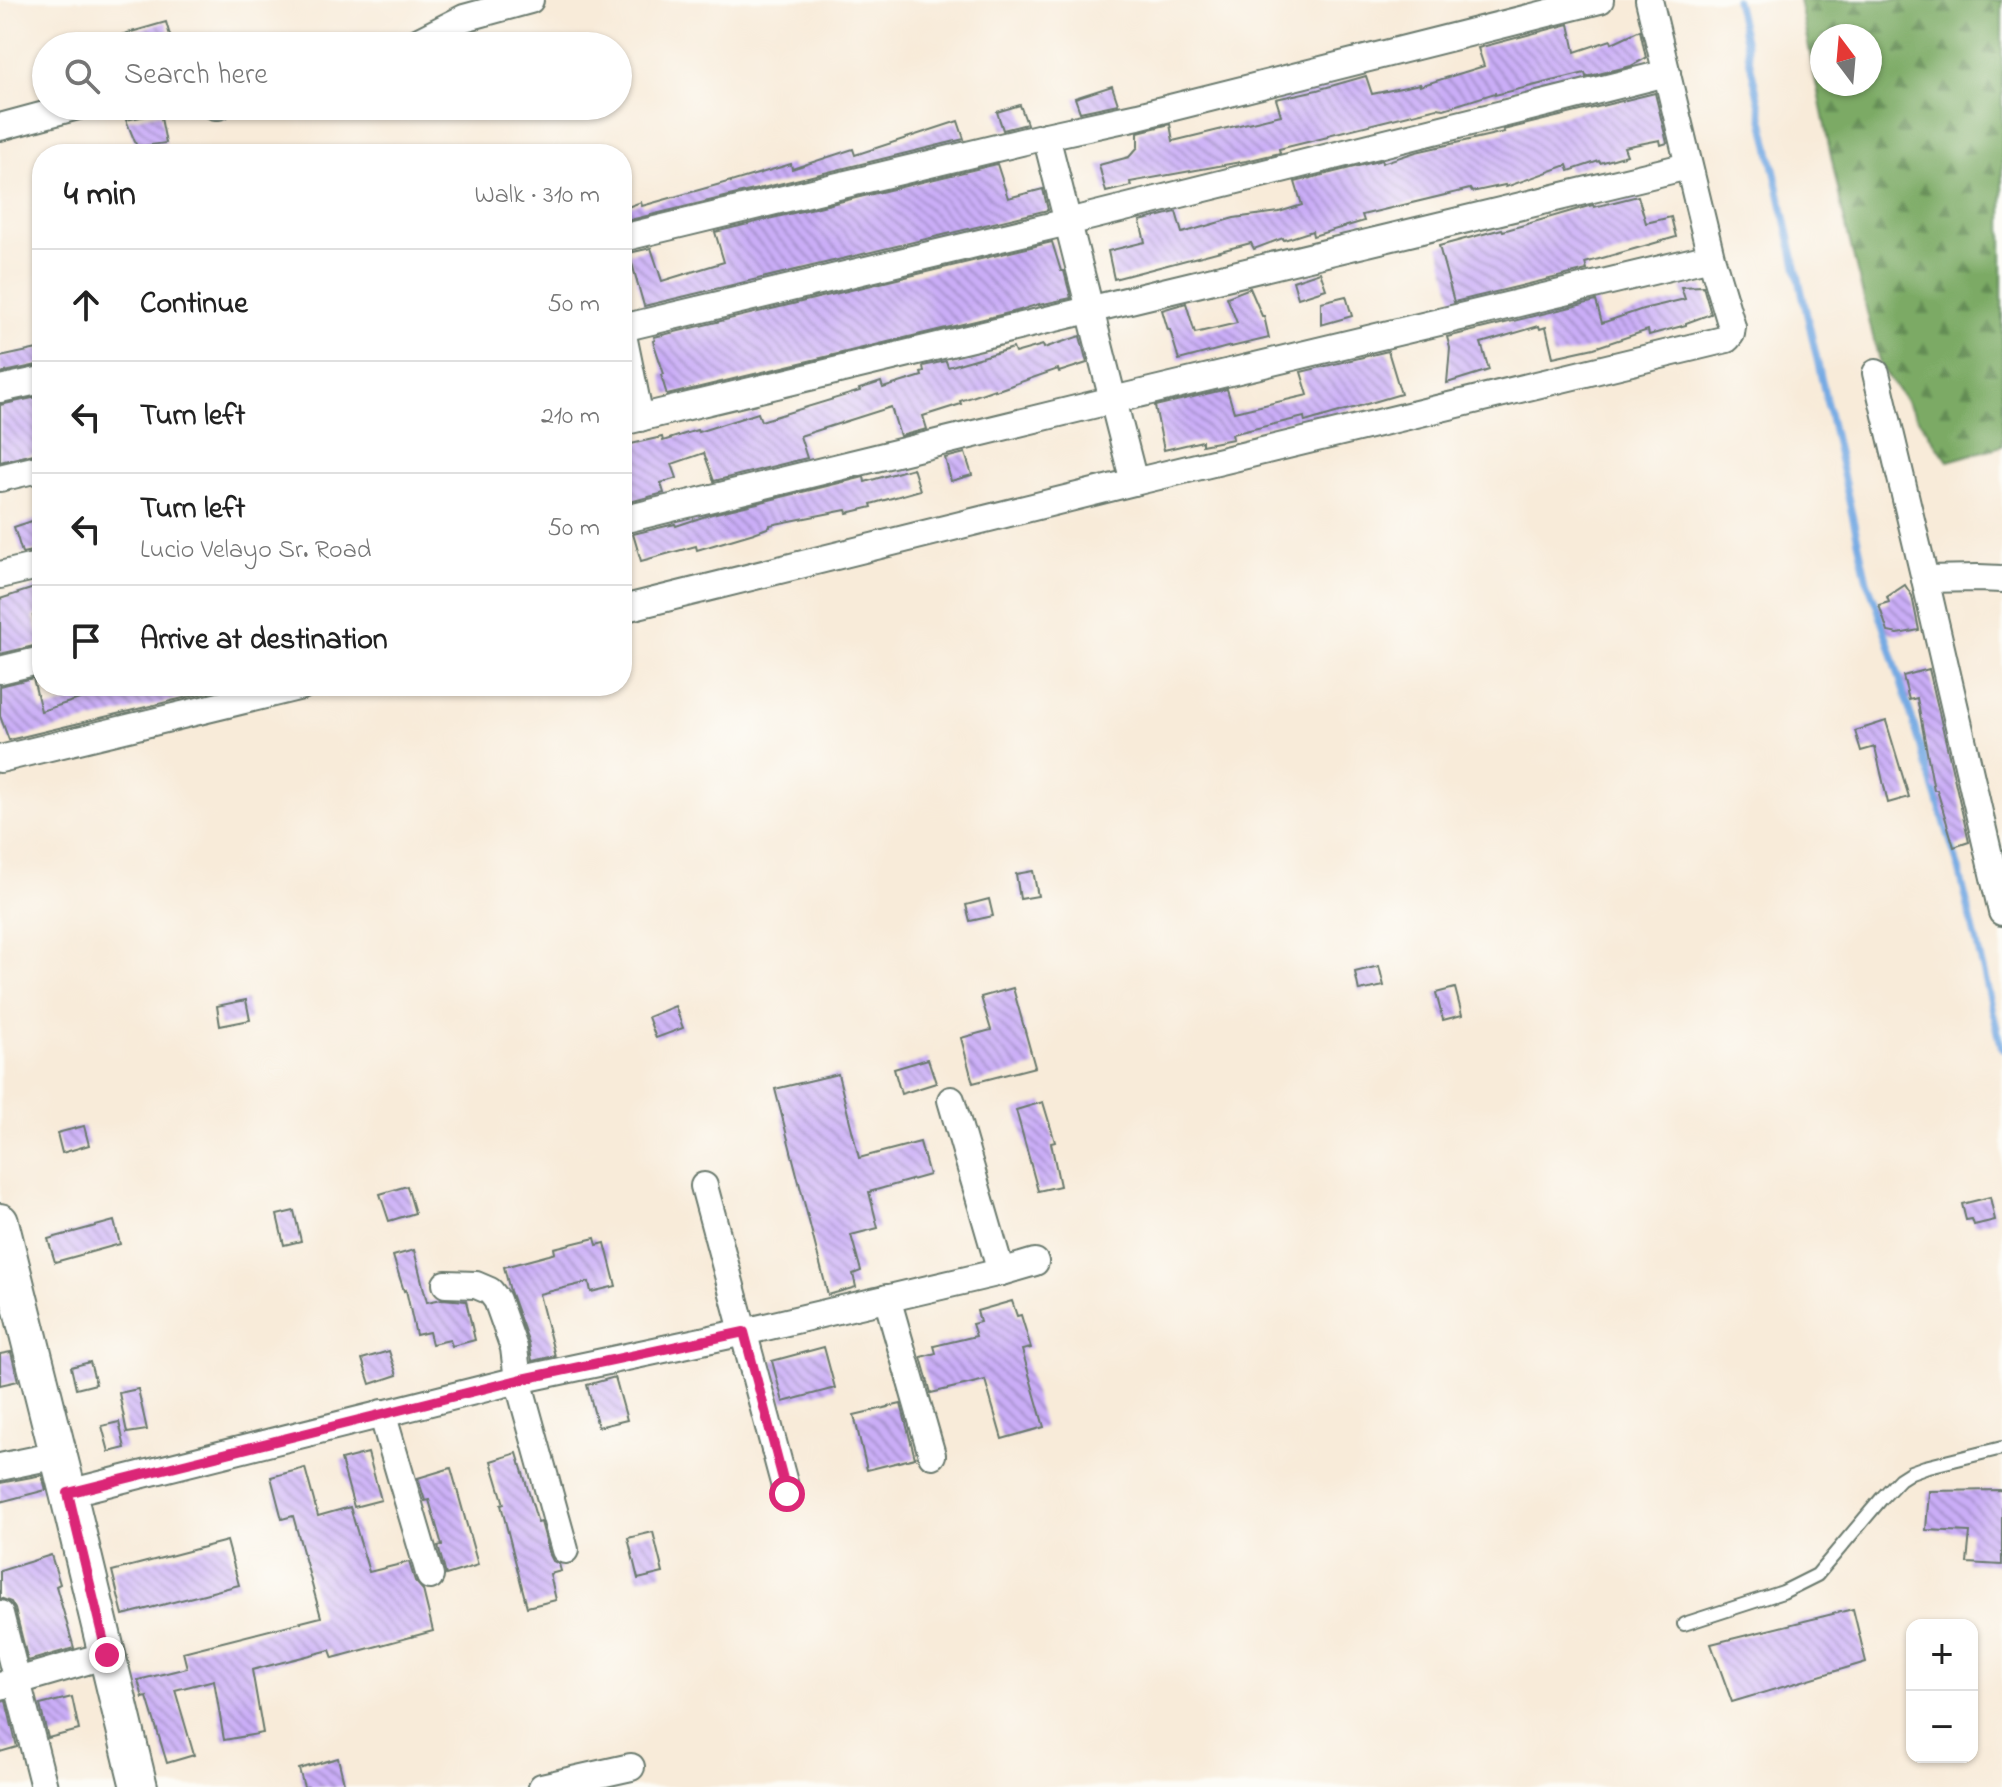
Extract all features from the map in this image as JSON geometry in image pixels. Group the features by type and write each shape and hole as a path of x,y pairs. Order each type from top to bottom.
{"main road":[{"path":"0,1222 139,1787"}],"street":[{"path":"436,32 464,18 530,0"},
{"path":"632,236 1138,116 1600,0"},
{"path":"632,607 1727,339 1732,327 1711,257 1649,0"},
{"path":"632,327 1667,73"},
{"path":"0,127 32,118"},
{"path":"1046,136 1134,482"},
{"path":"632,420 1688,166"},
{"path":"632,518 1711,257"},
{"path":"1876,373 2002,912"},
{"path":"0,389 32,382"},
{"path":"0,478 32,470"},
{"path":"0,575 32,567"},
{"path":"1925,579 2002,579"},
{"path":"0,670 32,662"},
{"path":"0,759 261,696"},
{"path":"951,1100 1001,1272"},
{"path":"704,1186 787,1494"},
{"path":"68,1493 518,1380 744,1332 1035,1262"},
{"path":"446,1284 476,1285 490,1291 497,1300 514,1348 518,1380 565,1550"},
{"path":"887,1298 932,1455"},
{"path":"382,1413 430,1576"},
{"path":"0,1467 58,1455"},
{"path":"0,1614 9,1683 44,1787"},
{"path":"9,1683 107,1655"},
{"path":"542,1787 631,1767"}],"lane":[{"path":"1684,1624 1783,1592 1817,1575 1882,1498 1911,1472 2002,1448"}],"green space":[{"path":"1799,0 2002,0 2002,446 1948,461 1880,365 1843,214 1819,96 1882,96 1882,24 1810,24 1810,54"}],"building":[{"path":"166,22 169,32 131,32"},
{"path":"1569,24 1575,52 1611,40 1612,43 1640,30 1646,58 1631,66 1495,93 1444,109 1437,108 1328,135 1279,149 1280,153 1130,182 1131,186 1106,192 1099,165 1129,157 1138,147 1138,132 1170,124 1173,141 1281,115 1276,99 1366,76 1372,94 1420,86 1484,66 1478,48"},
{"path":"1112,86 1118,104 1080,112 1075,98"},
{"path":"1655,93 1667,143 1661,145 1660,140 1624,147 1627,155 1600,163 1569,171 1567,165 1506,187 1472,192 1470,189 1362,215 1364,221 1313,236 1312,231 1254,249 1251,243 1114,279 1108,251 1145,242 1140,221 1176,212 1182,233 1234,218 1279,212 1302,205 1295,182 1382,160 1382,163"},
{"path":"1020,105 1027,124 1003,130 997,112"},
{"path":"126,120 161,120 166,143 136,144"},
{"path":"958,121 964,139 632,220 632,205 641,202 642,206 791,164 792,169 853,149 855,155"},
{"path":"997,164 1008,198 1043,189 1048,210 644,306 632,264 632,252 651,248 662,281 724,262 715,232"},
{"path":"1638,196 1646,223 1671,217 1676,237 1585,263 1587,270 1454,302 1439,246"},
{"path":"1052,242 1071,298 667,395 654,337"},
{"path":"1320,272 1326,289 1298,298 1293,281"},
{"path":"1703,286 1711,314 1686,325 1649,335 1648,330 1594,348 1553,357 1546,327 1540,329 1539,326 1481,343 1489,370 1447,383 1450,348 1447,337 1596,301 1602,323 1685,299 1681,287"},
{"path":"1250,288 1264,316 1269,338 1179,360 1162,310 1186,303 1195,333 1237,323 1227,297"},
{"path":"1346,296 1352,316 1321,325 1321,302"},
{"path":"1080,336 1087,363 1059,372 1058,369 960,401 961,404 923,416 927,429 900,436 891,407 800,436 807,458 714,481 704,453 672,464 677,478 661,483 664,493 632,501 632,444 662,437 663,441 758,413 761,421 881,382 883,388 922,376 923,366 946,361 948,367 1013,348 1015,353 1043,345 1044,348"},
{"path":"32,350 32,366 0,373 0,357"},
{"path":"1388,351 1401,394 1305,422 1304,417 1232,434 1233,439 1202,445 1202,441 1164,450 1155,406 1227,389 1234,412 1308,395 1301,372"},
{"path":"32,398 32,454 0,462 0,405"},
{"path":"965,453 972,475 951,481 945,458"},
{"path":"913,468 920,490 847,513 846,510 770,525 697,550 696,546 641,561 633,534 676,526 712,514 864,477 865,482"},
{"path":"32,521 32,551 22,553 14,527"},
{"path":"1905,585 1912,596 1919,630 1898,634 1888,632 1879,605 1889,602 1887,597"},
{"path":"32,589 32,646 0,654 0,599"},
{"path":"1929,669 1969,842 1954,847 1937,790 1934,790 1917,698 1909,700 1903,676"},
{"path":"32,678 32,696 37,696 41,711 86,696 192,696 9,740 0,716 0,686"},
{"path":"1886,721 1909,797 1888,803 1875,747 1861,751 1855,731"},
{"path":"1033,871 1038,896 1020,899 1016,874"},
{"path":"989,899 993,916 970,921 966,905"},
{"path":"1379,966 1384,986 1359,991 1355,972"},
{"path":"1013,988 1035,1067 973,1083 961,1038 991,1030 981,997"},
{"path":"1455,988 1462,1015 1443,1020 1436,993"},
{"path":"246,1000 250,1020 220,1026 217,1006"},
{"path":"675,1006 683,1028 656,1038 648,1017"},
{"path":"928,1059 936,1083 901,1094 894,1069"},
{"path":"838,1074 859,1158 920,1142 929,1175 869,1192 878,1228 851,1235 861,1271 853,1274 856,1287 828,1295 775,1089"},
{"path":"1043,1102 1055,1142 1051,1143 1060,1186 1038,1191 1016,1110"},
{"path":"84,1126 89,1145 62,1153 57,1133"},
{"path":"407,1186 415,1213 389,1221 380,1194"},
{"path":"1990,1197 1995,1220 1974,1225 1972,1219 1966,1220 1962,1204"},
{"path":"294,1211 301,1241 284,1245 277,1215"},
{"path":"114,1221 120,1244 55,1262 48,1239"},
{"path":"595,1238 597,1245 605,1243 616,1286 591,1292 589,1282 539,1294 555,1356 532,1361 504,1267 555,1253 554,1248"},
{"path":"414,1250 427,1302 442,1299 466,1301 475,1340 452,1346 450,1340 432,1344 429,1332 416,1335 406,1290 393,1256"},
{"path":"1012,1301 1017,1316 1021,1315 1031,1348 1022,1350 1044,1427 1002,1439 985,1380 931,1393 921,1357 936,1353 934,1346 976,1336 972,1324 980,1322 977,1311"},
{"path":"824,1347 835,1388 783,1402 772,1361"},
{"path":"389,1351 397,1375 370,1384 362,1359"},
{"path":"11,1352 18,1381 0,1385 0,1354"},
{"path":"90,1362 96,1384 76,1389 71,1367"},
{"path":"615,1377 627,1420 598,1427 587,1385"},
{"path":"138,1389 147,1430 127,1433 119,1393"},
{"path":"901,1404 915,1458 867,1470 854,1415"},
{"path":"119,1422 125,1448 109,1452 102,1426"},
{"path":"368,1453 381,1500 354,1507 341,1460"},
{"path":"517,1453 538,1523 541,1522 550,1555 561,1571 550,1574 556,1600 527,1607 491,1461"},
{"path":"305,1468 318,1516 350,1507 369,1572 409,1562 415,1581 423,1590 433,1631 333,1658 330,1650 252,1670 263,1733 224,1740 214,1680 175,1690 194,1755 167,1763 147,1697 143,1698 138,1680 187,1668 183,1652 321,1617 293,1516 282,1519 271,1477"},
{"path":"451,1468 478,1565 446,1575 438,1546 442,1545 429,1500 425,1501 418,1478"},
{"path":"42,1475 46,1490 0,1502 0,1483"},
{"path":"2002,1490 2002,1565 1967,1563 1970,1532 1926,1530 1929,1491"},
{"path":"653,1532 663,1573 638,1579 628,1538"},
{"path":"227,1541 239,1585 123,1615 112,1571"},
{"path":"51,1555 60,1584 56,1586 74,1648 28,1661 15,1609 11,1602 0,1598 0,1571"},
{"path":"1853,1609 1866,1662 1732,1702 1711,1644"},
{"path":"72,1697 79,1730 48,1738 40,1705"},
{"path":"6,1701 17,1747 0,1752 0,1702"},
{"path":"338,1758 345,1787 304,1787 299,1769"}],"waterway":[{"path":"1736,0 1867,581 1959,869 2002,1049"}],"route":[{"path":"107,1655 68,1493 518,1380 744,1332 787,1494"}]}
